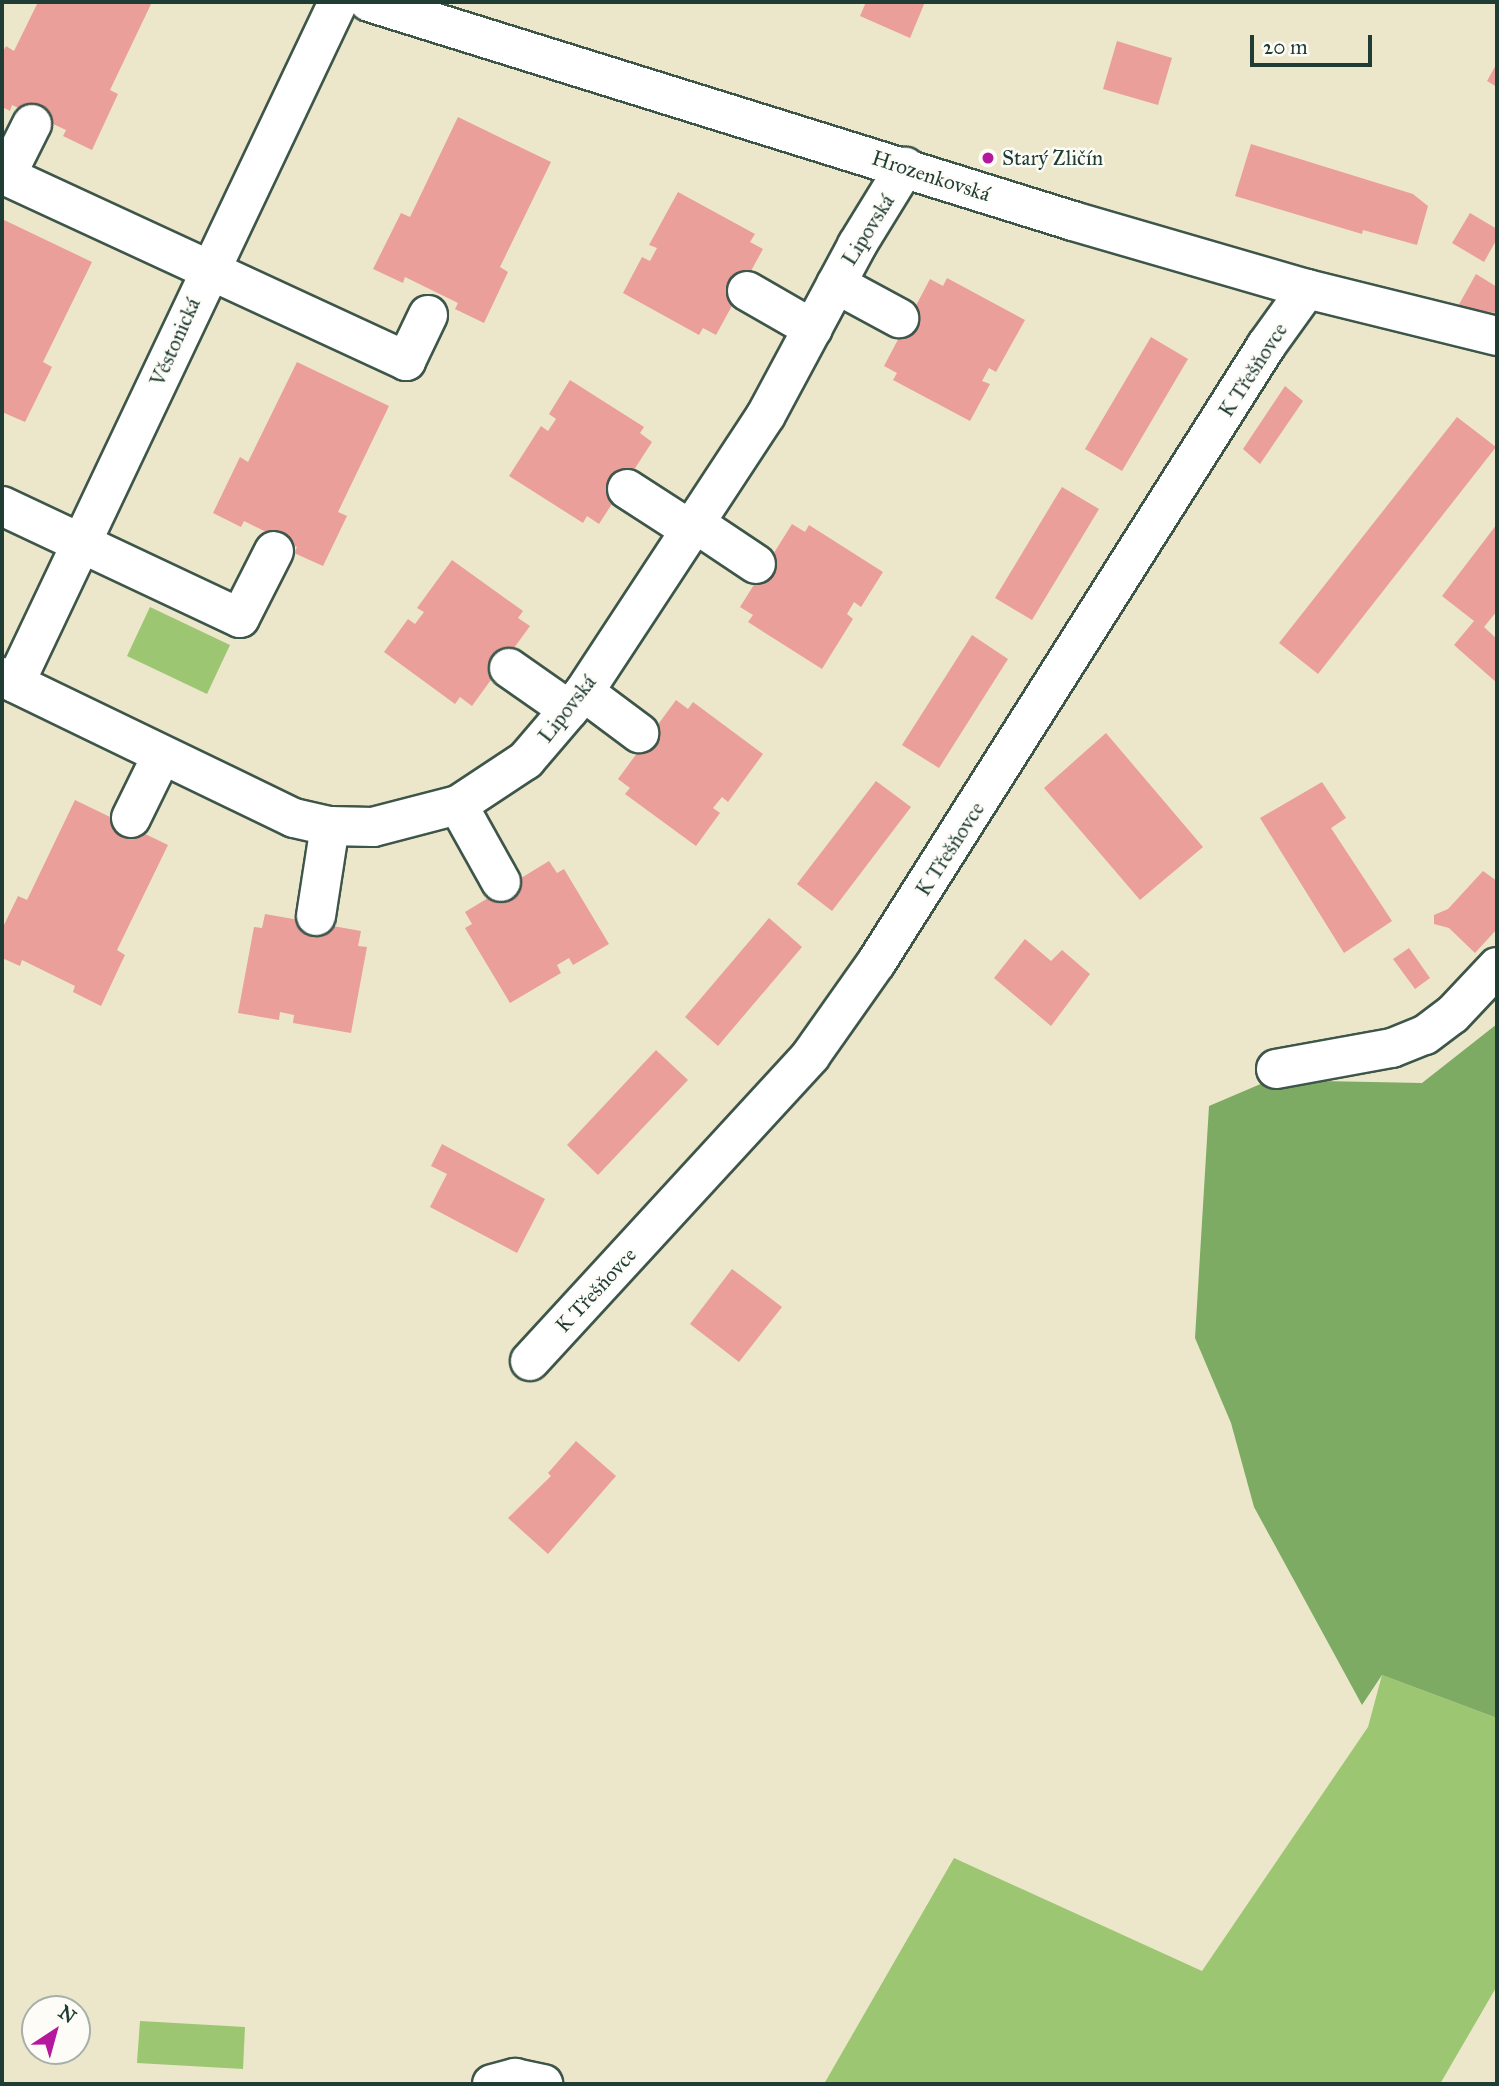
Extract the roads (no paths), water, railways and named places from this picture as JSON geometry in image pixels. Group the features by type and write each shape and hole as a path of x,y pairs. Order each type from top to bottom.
{"street":[{"name":"Věstonická","path":"8,680 83,545 209,268 338,2"},
{"name":"Hrozenkovská","path":"369,2 1307,289 1497,337"},
{"path":"32,124 6,176 159,250 209,268 406,361 428,315"},
{"name":"Lipovská","path":"8,680 294,818 330,826 398,823 458,805 526,760 576,701 766,415 836,284 905,167"},
{"path":"836,284 899,318"},
{"name":"K Třešňovce","path":"530,1360 811,1055 883,951 1266,346 1307,289"},
{"path":"747,291 813,329"},
{"path":"627,489 756,564"},
{"path":"2,506 240,618 274,551"},
{"path":"509,668 639,733"},
{"path":"131,818 162,755"},
{"path":"458,805 501,882"},
{"path":"316,916 330,826"},
{"path":"1276,1069 1392,1048 1426,1035 1452,1015 1497,967"},
{"path":"492,2084 514,2078 543,2084"}],"place":[{"name":"Starý Zličín","path":"988,158"}]}
